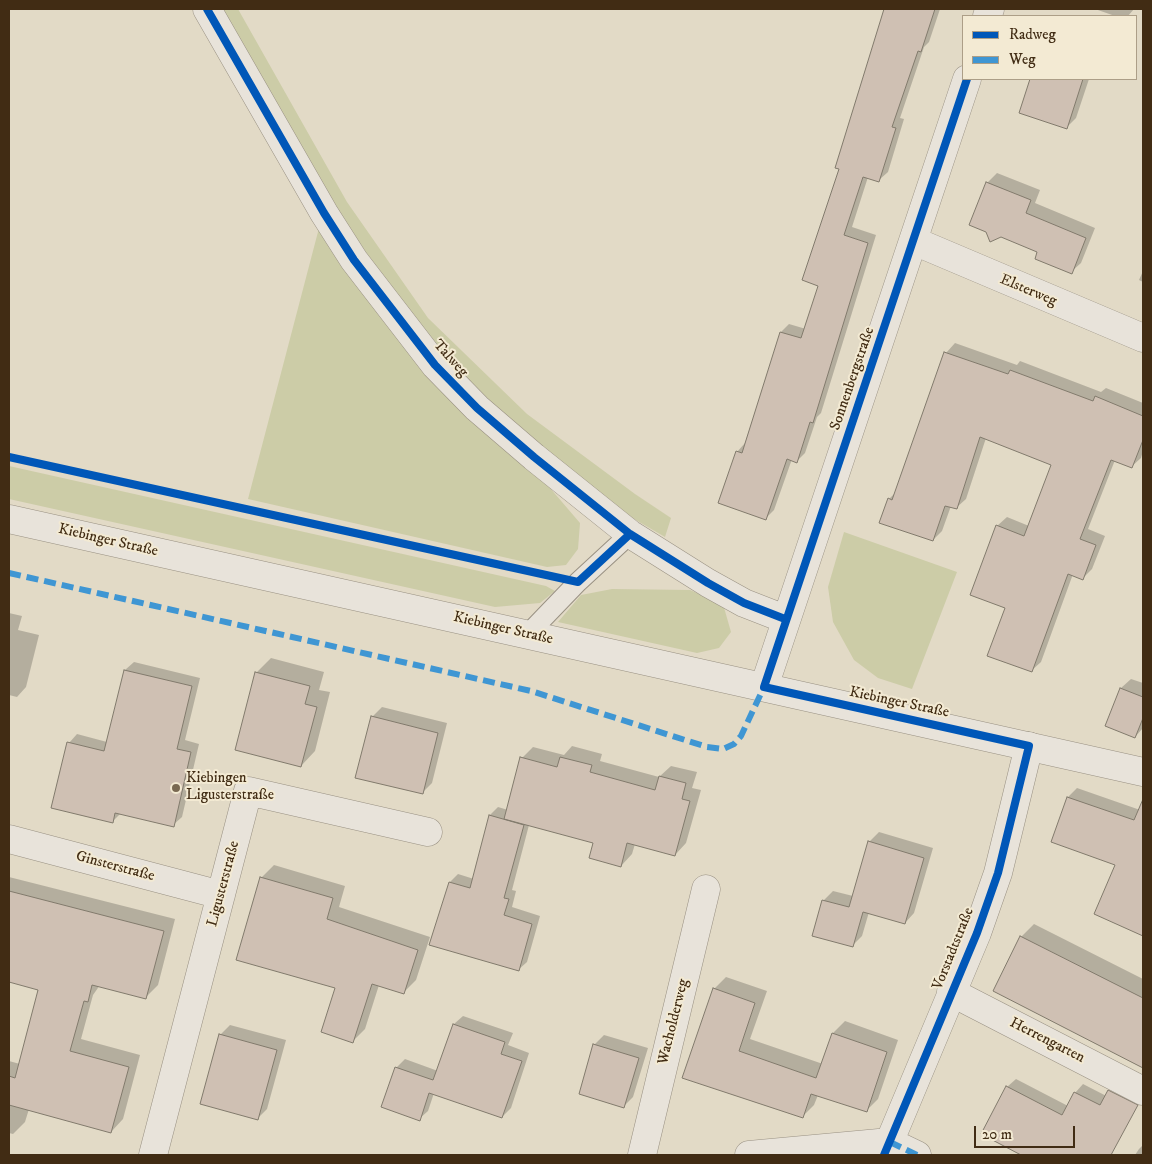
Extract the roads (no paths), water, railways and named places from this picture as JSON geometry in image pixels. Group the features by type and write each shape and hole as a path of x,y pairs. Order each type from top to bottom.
{"street":[{"name":"Talweg","path":"207,9 324,213 354,260 435,365 477,408 580,496 630,534 744,603 785,619"},
{"name":"Sonnenbergstraße","path":"764,687 785,619 914,242 967,80"},
{"name":"Elsterweg","path":"914,242 1143,338"},
{"name":"Kiebinger Straße","path":"9,519 1143,772"},
{"name":"Vorstadtstraße","path":"887,1149 976,933 998,873 1029,746"},
{"name":"Ligusterstraße","path":"153,1155 248,791 428,832"},
{"name":"Ginsterstraße","path":"9,839 221,895"},
{"name":"Wacholderweg","path":"642,1155 706,889"},
{"name":"Herrengarten","path":"952,992 1143,1090"},
{"path":"749,1155 887,1149 916,1155"}],"lane":[{"path":"528,634 578,582 630,534"}],"place":[{"name":"Kiebingen Ligusterstraße","path":"176,788"}]}
